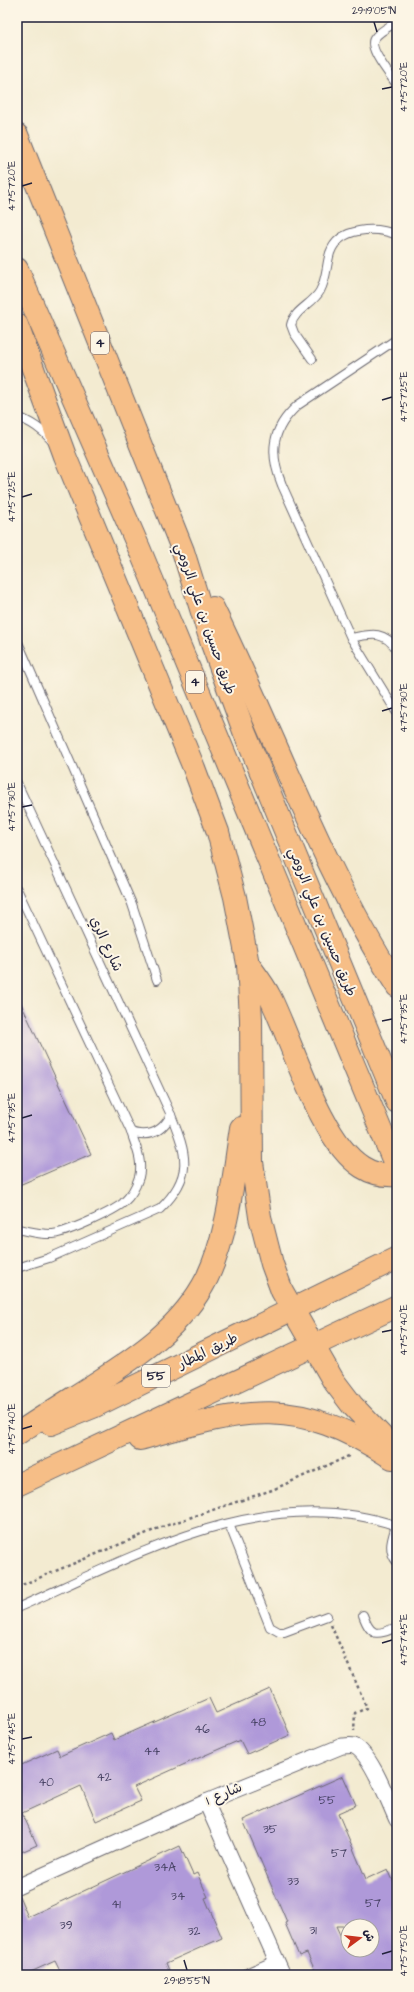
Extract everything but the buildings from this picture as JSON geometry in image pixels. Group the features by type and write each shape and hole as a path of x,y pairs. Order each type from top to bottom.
{"highway":[{"name":"طريق حسين بن علي الرومي","path":"17,135 183,550 211,641 244,730 394,1095"},
{"name":"طريق حسين بن علي الرومي","path":"17,269 139,548 397,1169"},
{"path":"18,331 65,456 194,768 218,832 235,898 248,964 251,1019 252,1162 260,1217 272,1264 282,1291 333,1380 352,1405 397,1452"},
{"path":"183,550 222,626 279,756 338,879 368,937 397,986"},
{"path":"248,964 270,996 320,1112 337,1141 353,1160 362,1167 380,1174 397,1175"},
{"path":"17,1434 128,1363 163,1336 195,1299 213,1262 224,1229 251,1072"},
{"name":"طريق المطار","path":"17,1438 93,1407 397,1258"},
{"path":"17,1485 397,1306"},
{"path":"75,1458 207,1420 251,1413 274,1412 304,1417 352,1434 397,1461"}],"street":[{"name":"شارع 1","path":"17,1887 206,1802 329,1750 342,1746 353,1746"},
{"path":"353,1746 362,1751 369,1761 397,1820"},
{"path":"206,1802 280,1969 250,1975"}],"lane":[{"path":"397,22 375,37 372,44 374,52 397,85"},
{"path":"312,359 294,333 292,325 296,315 310,304 320,292 327,273 330,253 335,244 351,233 367,230 382,230 397,235"},
{"path":"397,339 298,405 283,421 275,442 274,464 351,638 397,713"},
{"path":"17,417 24,419 47,435 65,456"},
{"path":"351,638 369,635 381,636 391,642 397,650"},
{"path":"17,640 124,886 146,942 157,980"},
{"name":"شارع الري","path":"17,783 171,1115 185,1159 183,1178 174,1195 160,1209 50,1258 17,1268"},
{"path":"17,889 131,1132 139,1156 139,1176 133,1191 123,1202 114,1208 60,1233 44,1234 17,1229"},
{"path":"131,1132 140,1135 150,1135 159,1131 166,1124 171,1115"},
{"path":"17,1608 164,1544 229,1524 276,1515 319,1511 358,1516 397,1526 390,1547 391,1553 397,1562"},
{"path":"229,1524 270,1627 274,1630 284,1632 327,1616"},
{"path":"363,1615 369,1630 376,1634 381,1634 397,1627"}],"path":[{"path":"17,1586 159,1528 272,1490 373,1446"},
{"path":"327,1616 366,1708 355,1713 353,1746"}]}
